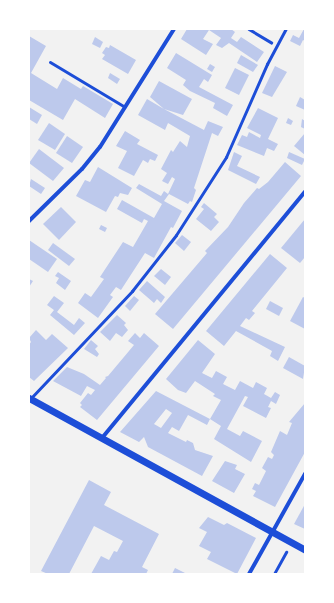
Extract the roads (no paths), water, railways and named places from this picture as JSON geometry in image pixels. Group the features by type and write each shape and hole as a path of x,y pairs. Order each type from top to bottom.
{"street":[{"path":"29,221 82,169 125,107 174,29"},
{"path":"102,438 305,192"},
{"path":"29,399 305,550"},
{"path":"249,574 305,474"}],"lane":[{"path":"29,399 132,291 176,235 226,157 286,29"},
{"path":"50,62 125,107"}]}
